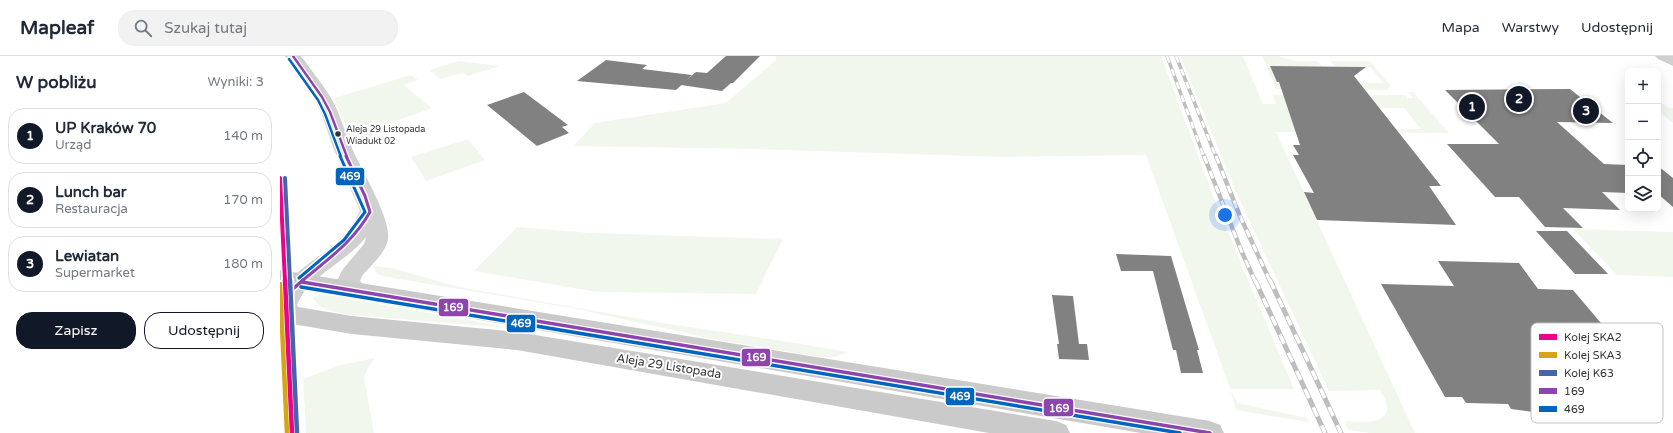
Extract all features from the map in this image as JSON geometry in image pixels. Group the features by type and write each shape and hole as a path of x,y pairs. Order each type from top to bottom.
{"main road":[{"path":"291,280 330,286 355,280 1210,433"},
{"name":"Aleja 29 Listopada","path":"284,308 352,325 517,341 1056,433"}],"street":[{"path":"293,56 322,97 330,112 342,147 365,196 377,228 377,240 355,280"},
{"path":"1663,56 1673,61"},
{"path":"284,308 292,292 291,280 352,239 361,228 370,212"},
{"path":"284,308 330,286"}],"shaded area":[{"path":"776,56 1161,56 1215,201 1294,389 1230,389 1146,155 1000,157 753,149 573,146 595,123 726,103 776,60"},
{"path":"1180,56 1243,56 1263,104 1276,104 1273,95 1343,95 1288,108 1295,128 1421,129 1404,108 1367,108 1357,95 1405,95 1407,98 1413,98 1408,92 1413,92 1449,133 1276,132 1415,433 1370,433 1348,430 1344,422 1375,421 1384,416 1387,411 1386,401 1380,390 1329,391 1237,194"},
{"path":"1262,56 1278,56 1295,61 1318,61 1322,66 1270,66 1277,82 1383,83 1370,67 1334,66 1330,61 1370,61 1391,86 1387,90 1276,89"},
{"path":"458,61 500,66 468,76 463,73 440,79 429,70"},
{"path":"411,75 418,80 404,85 432,108 387,124 388,129 353,144 334,98"},
{"path":"1661,103 1669,108 1673,108 1673,123 1661,113"},
{"path":"468,139 485,160 426,181 411,157"},
{"path":"517,227 591,233 783,239 756,294 597,292 474,271"},
{"path":"1573,229 1673,232 1673,277 1617,275"},
{"path":"373,266 392,268 459,287 663,323 848,352 835,357 820,357 713,339 572,308 387,277 377,274"},
{"path":"319,295 328,295 511,328 352,315 324,308 313,298"},
{"path":"375,358 364,377 374,433 306,433 303,379 340,365"},
{"path":"1231,390 1238,403 1307,418 1308,422 1236,410"}],"building":[{"path":"726,56 760,56 733,83 722,91 681,85 696,72 707,73"},
{"path":"606,60 647,65 642,69 692,75 676,90 577,81"},
{"path":"1270,66 1366,67 1354,76 1441,186 1429,186 1456,225 1317,220 1304,192 1314,193 1293,155 1299,155 1293,145 1300,145 1279,82 1277,82"},
{"path":"1570,89 1613,123 1557,122 1604,164 1625,165 1625,193 1602,192 1620,210 1563,208 1583,228 1545,227 1519,197 1495,197 1447,144 1499,144 1445,90"},
{"path":"524,92 568,125 562,127 569,133 537,146 487,105"},
{"path":"1661,168 1673,178 1673,207 1661,197"},
{"path":"1536,231 1567,231 1608,274 1575,274"},
{"path":"1116,254 1171,256 1199,350 1197,350 1203,373 1181,373 1176,350 1173,350 1153,271 1121,271"},
{"path":"1438,261 1519,263 1538,289 1573,290 1601,323 1531,323 1531,412 1511,409 1508,404 1466,403 1462,397 1445,397 1381,284 1454,286"},
{"path":"1052,295 1073,296 1079,344 1087,344 1089,360 1059,359 1057,344 1059,344"}],"railway":[{"path":"1167,56 1204,157"},
{"path":"1176,56 1216,157"},
{"path":"1204,156 1241,250 1255,281"},
{"path":"1216,156 1239,214 1270,281"},
{"path":"1255,280 1325,433"},
{"path":"1270,280 1341,433"}],"rail line":[{"name":"SKA2","path":"280,178 292,433"},
{"name":"K63","path":"285,178 297,433"},
{"name":"SKA3","path":"280,284 287,433"}],"transit line":[{"name":"169","path":"287,298 293,289 333,256 354,236 370,212 365,196 342,147 330,112 322,97 293,56"},
{"name":"469","path":"289,59 318,100 325,114 337,149 365,212 344,240 299,278"},
{"name":"169","path":"302,282 1210,433"},
{"name":"469","path":"301,287 1180,433"}],"place":[{"name":"Lunch bar","path":"1519,99"},
{"name":"UP Kraków 70","path":"1472,107"},
{"name":"Lewiatan","path":"1586,111"},
{"name":"Aleja 29 Listopada Wiadukt 02","path":"338,134"}]}
